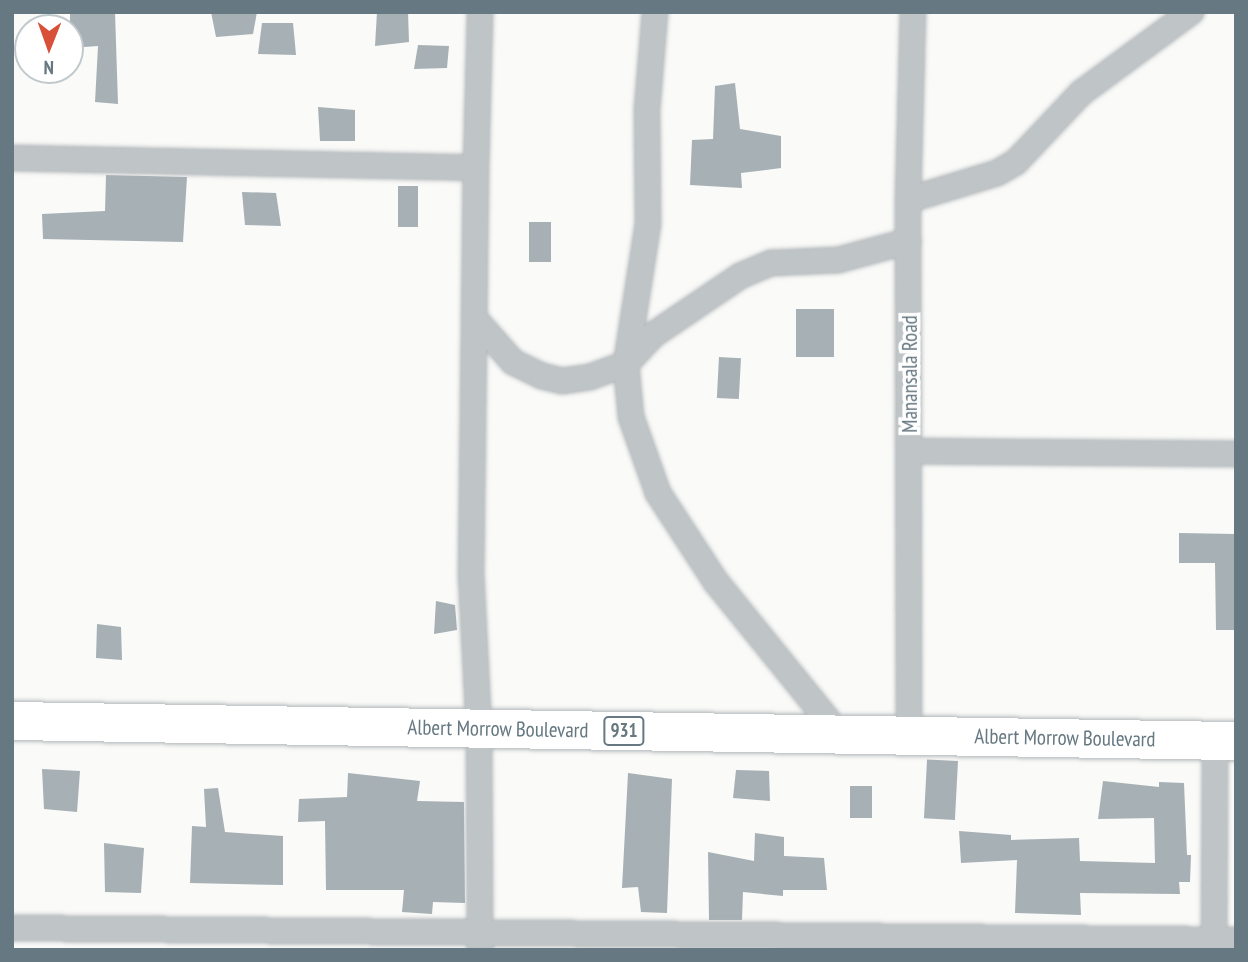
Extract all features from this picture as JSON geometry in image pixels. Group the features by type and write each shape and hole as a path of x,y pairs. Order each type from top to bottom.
{"highway":[{"name":"Albert Morrow Boulevard","path":"12,722 1225,741"}],"street":[{"path":"480,12 471,573 479,729 480,941"},
{"path":"656,12 647,110 648,224 626,363 631,417 658,493 716,582 840,735"},
{"name":"Manansala Road","path":"909,736 908,200 913,12"},
{"path":"908,200 997,173 1016,162 1081,93 1191,12"},
{"path":"12,158 476,168"},
{"path":"474,317 513,362 541,376 562,381 590,377 626,363 653,335 740,276 771,263 838,260 909,240"},
{"path":"910,451 1236,454"},
{"path":"12,928 109,939 1221,943 1225,741"}],"building":[{"path":"115,12 118,104 95,102 98,46 84,47 84,14 70,14"},
{"path":"211,12 257,12 253,34 216,37"},
{"path":"377,12 408,12 409,42 375,46"},
{"path":"262,23 293,23 296,55 258,54"},
{"path":"418,45 449,46 447,68 414,69"},
{"path":"735,83 740,129 781,136 781,168 741,173 742,188 690,185 692,140 713,139 715,86"},
{"path":"318,107 355,110 355,141 320,141"},
{"path":"106,175 187,177 183,242 43,239 42,214 105,211"},
{"path":"398,186 418,186 418,227 398,227"},
{"path":"242,192 276,193 281,226 245,225"},
{"path":"529,222 551,222 551,262 529,262"},
{"path":"796,309 834,309 834,357 796,357"},
{"path":"719,357 741,358 739,399 717,398"},
{"path":"1179,533 1236,534 1236,630 1216,630 1215,563 1179,563"},
{"path":"436,601 455,605 457,630 434,634"},
{"path":"97,624 121,627 122,660 96,658"},
{"path":"927,759 958,761 955,820 924,818"},
{"path":"42,769 80,771 77,812 44,809"},
{"path":"736,770 769,771 770,801 733,798"},
{"path":"348,773 420,781 417,801 464,802 465,903 433,902 432,914 402,912 404,890 326,890 325,821 298,822 299,799 347,797"},
{"path":"628,773 672,779 667,913 641,912 638,887 622,888"},
{"path":"1103,781 1159,787 1159,782 1184,783 1187,855 1191,855 1190,882 1179,882 1180,894 1080,893 1081,915 1015,913 1017,860 961,863 959,831 1011,835 1011,840 1079,838 1080,861 1155,863 1154,818 1098,819"},
{"path":"850,786 872,786 872,818 850,818"},
{"path":"218,788 225,832 283,836 283,885 190,883 192,826 206,827 204,789"},
{"path":"755,833 784,837 784,856 824,858 827,890 783,890 783,896 743,892 742,920 709,920 708,852 754,861"},
{"path":"104,843 144,848 141,893 105,892"}]}
